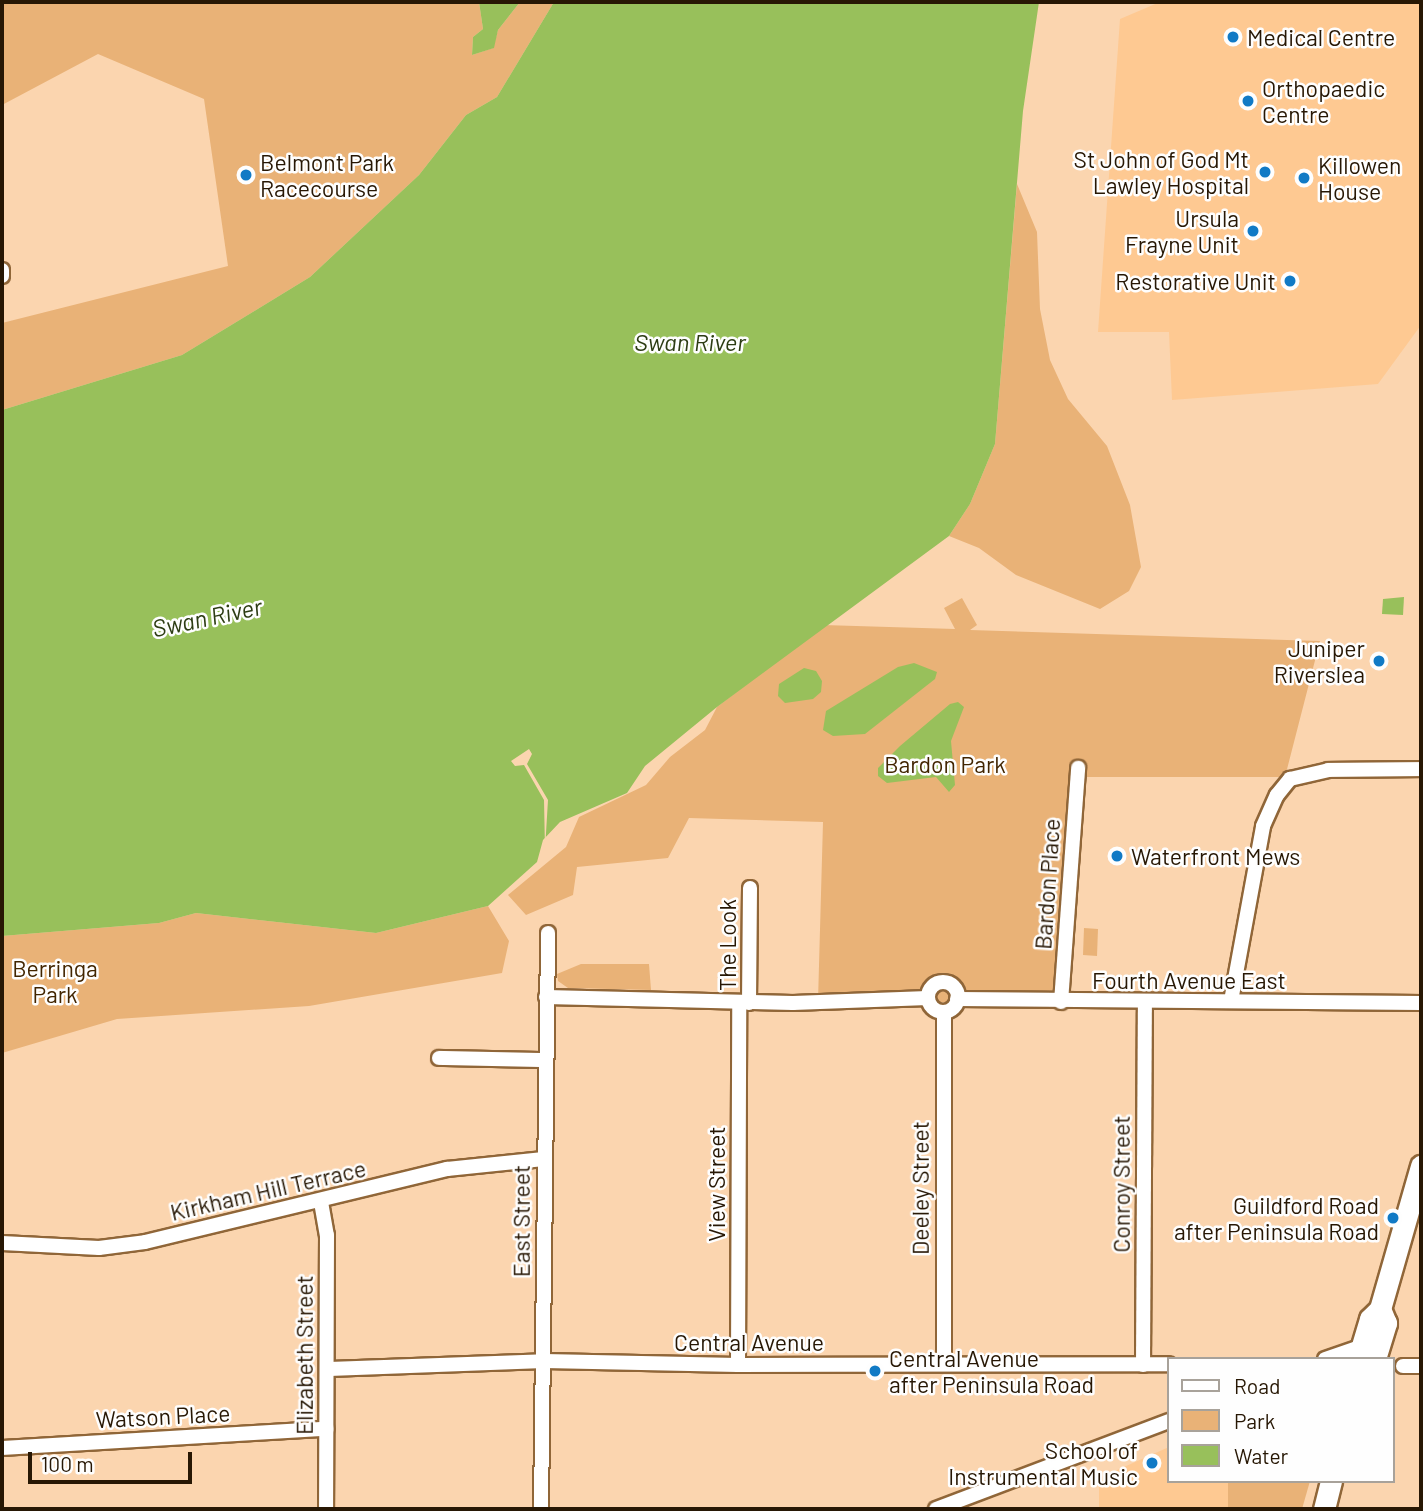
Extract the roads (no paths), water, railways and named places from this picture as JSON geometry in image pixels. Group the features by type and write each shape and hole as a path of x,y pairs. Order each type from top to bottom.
{"highway":[{"path":"1368,1353 1386,1323 1380,1309 1421,1166"},
{"path":"1324,1509 1330,1483"}],"street":[{"path":"2,270 2,276"},
{"name":"Bardon Place","path":"1061,1002 1078,768"},
{"path":"1231,1002 1263,826 1290,779 1328,770 1421,769"},
{"name":"The Look","path":"744,1003 750,888"},
{"name":"East Street","path":"541,1509 544,1361 543,1159 548,933"},
{"path":"941,982 953,986 957,999 944,1012 935,1010 928,998 930,990 941,982"},
{"path":"546,997 744,1003 928,998"},
{"name":"Fourth Avenue East","path":"957,999 1145,1003 1421,1003"},
{"name":"View Street","path":"738,1366 744,1003"},
{"name":"Conroy Street","path":"1143,1365 1145,1003"},
{"name":"Deeley Street","path":"944,1012 944,1364"},
{"path":"439,1058 545,1060"},
{"name":"Kirkham Hill Terrace","path":"2,1243 99,1248 145,1242 321,1202 447,1169 543,1159"},
{"name":"Elizabeth Street","path":"321,1202 327,1235 329,1369 326,1509"},
{"path":"1339,1357 1368,1353"},
{"name":"Central Avenue","path":"329,1369 544,1361 738,1366 1168,1364"},
{"path":"1403,1366 1421,1366"},
{"path":"936,1509 1168,1421"},
{"name":"Watson Place","path":"2,1448 326,1429"}],"water":[{"path":"479,2 520,2 498,30 494,48 472,55 473,37 483,29"},
{"name":"Swan River","path":"554,2 1039,2 1023,111 995,444 970,504 949,536 717,707 645,766 627,793 560,822 543,840 537,862 488,906 376,933 196,913 159,923 2,936 2,410 182,355 310,277 419,175 466,115 497,97"},
{"path":"1404,597 1403,615 1382,614 1383,599"},
{"path":"914,663 937,672 935,679 865,734 833,736 823,730 826,711 898,667"},
{"path":"804,668 816,671 822,681 821,692 813,699 785,703 778,696 779,684"},
{"path":"958,702 964,707 951,741 955,785 949,792 936,777 887,783 878,776 878,768 900,746 950,704"}],"place":[{"name":"Medical Centre","path":"1233,37"},
{"name":"Orthopaedic Centre","path":"1248,101"},
{"name":"St John of God Mt Lawley Hospital","path":"1265,172"},
{"name":"Belmont Park Racecourse","path":"246,175"},
{"name":"Killowen House","path":"1304,178"},
{"name":"Ursula Frayne Unit","path":"1253,231"},
{"name":"Restorative Unit","path":"1290,281"},
{"name":"Juniper Riverslea","path":"1379,661"},
{"name":"Waterfront Mews","path":"1117,856"},
{"name":"Guildford Road after Peninsula Road","path":"1393,1218"},
{"name":"Central Avenue after Peninsula Road","path":"875,1371"},
{"name":"School of Instrumental Music","path":"1152,1463"}],"park label":[{"name":"Bardon Park","path":"945,764"},
{"name":"Berringa Park","path":"55,981"}]}
